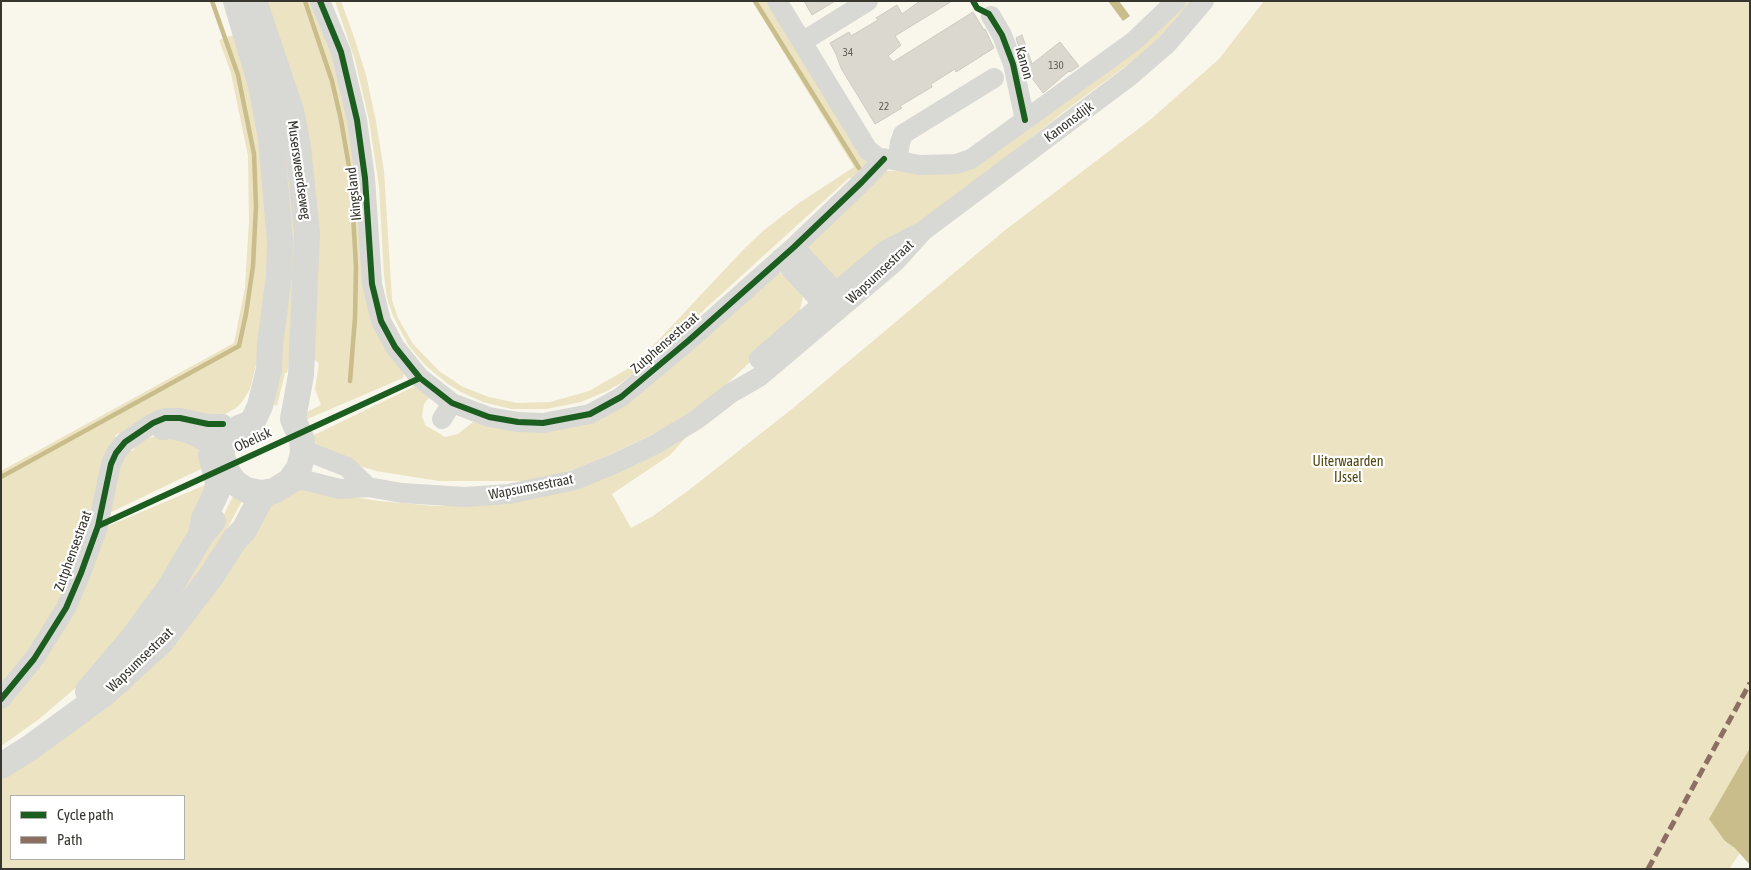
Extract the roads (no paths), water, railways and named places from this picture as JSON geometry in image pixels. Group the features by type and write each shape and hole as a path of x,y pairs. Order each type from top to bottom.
{"main road":[{"name":"Musersweerdseweg","path":"236,1 261,85 271,138 280,241 279,276 270,344 260,369 252,411"},
{"name":"Musersweerdseweg","path":"254,1 291,111 298,147 307,233 301,375 286,460"},
{"path":"252,411 275,418 286,460 240,487 220,456 234,416 252,411"},
{"name":"Wapsumsestraat","path":"67,720 92,684 133,638 169,589 202,535 204,519 217,491 220,456"},
{"name":"Wapsumsestraat","path":"1,766 105,693 160,643 212,575 235,539 244,530 286,460"}],"street":[{"name":"Ikingsland","path":"320,1 341,52 357,120 366,178 372,284 377,306 387,334 404,360 420,378"},
{"path":"777,1 868,150 877,157 891,160 903,134 994,78"},
{"path":"802,42 868,1"},
{"name":"Kanonsdijk","path":"891,160 920,165 964,162 1134,41 1176,1"},
{"name":"Kanonsdijk","path":"922,231 1130,76 1167,44 1204,1"},
{"name":"Kanon","path":"991,16 1002,35 1013,64 1025,120"},
{"name":"Zutphensestraat","path":"420,378 447,411 518,422 543,423 590,414 621,397 634,387 788,252 862,182 891,160"},
{"name":"Wapsumsestraat","path":"286,460 304,480 340,489 368,486 402,493 465,497 508,494 566,482 614,464 656,444 696,420 731,393 759,377 886,250 922,231"},
{"path":"788,252 833,302"},
{"name":"Zutphensestraat","path":"1,698 34,659 66,608 98,526 111,464 116,453 125,442 143,429 165,418 180,418 208,424 220,456"},
{"path":"286,460 309,452 347,467 368,486"}],"waterway":[{"path":"1,477 239,346 253,266 256,206 254,154 238,75 212,1"},
{"path":"305,1 332,81 351,178 356,267 355,318 350,381"},
{"path":"755,1 859,168"}],"park label":[{"name":"Uiterwaarden IJssel","path":"1348,470"}]}
